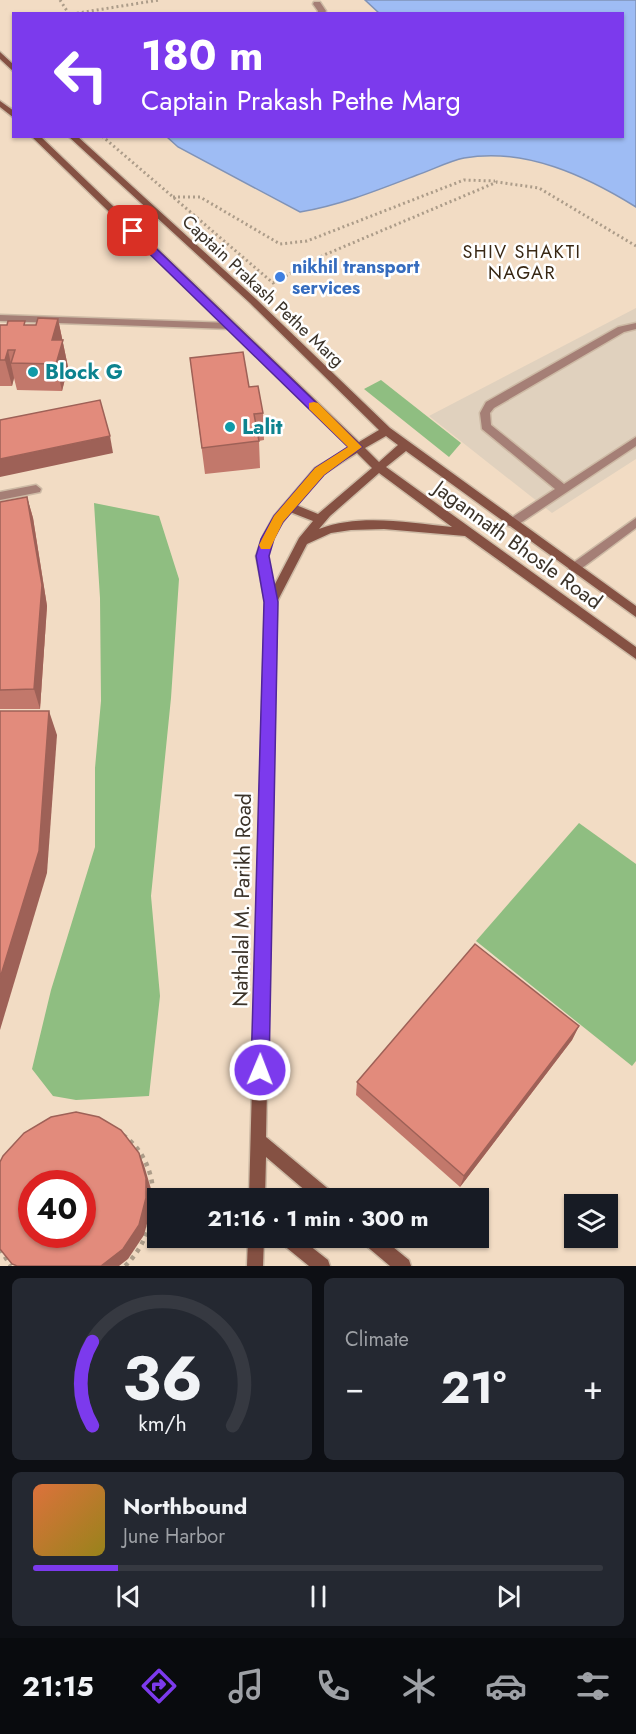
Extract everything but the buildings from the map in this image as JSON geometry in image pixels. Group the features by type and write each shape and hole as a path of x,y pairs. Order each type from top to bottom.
{"main road":[{"path":"0,54 12,68"},
{"path":"0,103 12,114"},
{"path":"37,138 378,467"},
{"name":"Captain Prakash Pethe Marg","path":"74,138 253,301 386,431 636,612"},
{"name":"Nathalal M. Parikh Road","path":"257,1188 271,602 262,556 267,539 278,519 319,471 386,431"},
{"name":"Nathalal M. Parikh Road","path":"271,602 303,540 321,520 404,446"},
{"name":"Jagannath Bhosle Road","path":"378,467 636,654"},
{"path":"289,507 321,520"},
{"path":"303,540 333,528 361,526 402,526 466,532"},
{"path":"258,1140 314,1188"},
{"path":"255,1266 256,1248"},
{"path":"300,1248 322,1266"},
{"path":"382,1248 404,1266"}],"street":[{"path":"317,4 321,12"},
{"path":"0,318 231,326"},
{"path":"563,489 486,426 485,413 490,405 520,387 621,329 636,326"},
{"path":"512,523 636,441"},
{"path":"0,496 36,489"},
{"path":"574,567 636,522"}],"path":[{"path":"84,12 159,0"},
{"path":"104,138 273,283 324,255 497,182"},
{"path":"172,197 200,197 280,244 307,242 464,180 497,182 539,188 636,246"},
{"path":"114,1130 128,1138 147,1163 154,1188 154,1208 146,1238 127,1265"},
{"path":"0,1253 11,1266"}],"shaded area":[{"path":"636,308 636,459 552,513 429,416"}],"green space":[{"path":"381,380 461,443 449,457 364,389"},
{"path":"94,503 159,516 179,579 171,698 151,896 160,996 149,1096 76,1100 53,1096 32,1069 51,990 95,847 95,768 101,701 100,598"},
{"path":"579,823 636,864 636,1061 632,1066 476,941"}],"water":[{"path":"365,0 636,0 636,207 597,185 554,167 532,160 487,156 458,159 359,196 300,212 178,147 168,138 624,138 624,12 378,12"}],"slow traffic":[{"path":"265,545 278,519 319,471 356,447 314,406"}],"place":[{"name":"nikhil transport services","path":"280,277"},
{"name":"Block G","path":"33,372"},
{"name":"Lalit","path":"230,427"}],"district":[{"name":"SHIV SHAKTI NAGAR","path":"522,262"}],"route":[{"path":"133,231 356,447 319,471 278,519 267,539 262,556 271,602 260,1070"}]}
